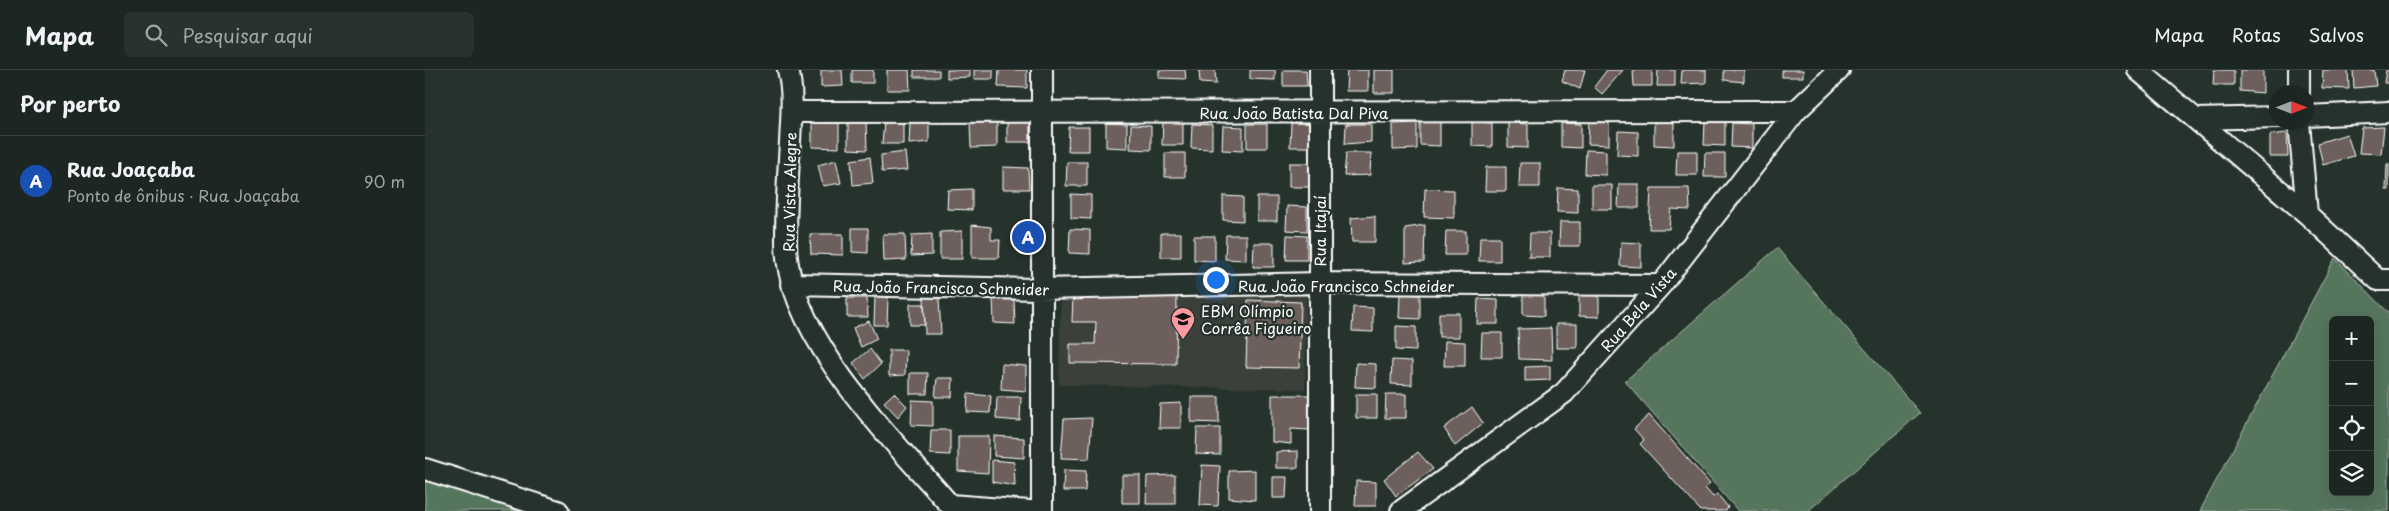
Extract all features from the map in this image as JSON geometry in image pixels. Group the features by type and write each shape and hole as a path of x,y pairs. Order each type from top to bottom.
{"street":[{"name":"Rua Vista Alegre","path":"788,70 791,112 785,243 791,284 802,311 848,389 950,505 975,510"},
{"path":"1042,70 1040,289 1043,324 1042,511"},
{"name":"Rua Itajaí","path":"1320,70 1320,511"},
{"name":"Rua Bela Vista","path":"1401,511 1565,393 1661,285 1796,110 1839,70"},
{"path":"2138,70 2384,280"},
{"path":"2299,70 2299,85"},
{"name":"Rua João Batista Dal Piva","path":"791,112 1796,110"},
{"path":"2314,116 2389,112"},
{"path":"2197,119 2269,117"},
{"path":"2300,130 2307,214"},
{"name":"Rua João Francisco Schneider","path":"791,284 1040,289 1319,283 1661,285"},
{"path":"425,469 558,511"},
{"path":"975,510 1030,511"}],"shaded area":[{"name":"EBM Olímpio Corrêa Figueiro","path":"1061,291 1306,295 1305,389 1059,385"}],"green space":[{"path":"1777,248 1920,413 1808,511 1738,511 1625,381"},
{"path":"2335,258 2389,313 2389,511 2200,511"},
{"path":"425,469 558,511 425,511"}],"building":[{"path":"821,70 842,70 843,86 821,87"},
{"path":"852,70 873,70 873,83 852,83"},
{"path":"887,70 909,70 910,90 887,90"},
{"path":"914,70 939,70 939,77 914,77"},
{"path":"947,70 970,70 970,77 947,78"},
{"path":"974,70 993,70 993,79 974,79"},
{"path":"999,70 1027,70 1027,88 998,87"},
{"path":"1159,70 1185,70 1186,79 1159,78"},
{"path":"1199,70 1215,70 1216,84 1200,83"},
{"path":"1250,70 1275,70 1275,80 1250,79"},
{"path":"1283,70 1306,70 1307,86 1283,86"},
{"path":"1347,70 1368,70 1368,91 1346,91"},
{"path":"1374,70 1394,70 1394,93 1374,93"},
{"path":"1565,70 1585,70 1580,89 1562,81"},
{"path":"1607,70 1623,70 1602,94 1594,87"},
{"path":"1633,70 1652,70 1652,86 1634,86"},
{"path":"1658,70 1675,70 1675,86 1657,86"},
{"path":"1682,70 1706,70 1706,83 1681,84"},
{"path":"1724,70 1744,70 1744,82 1724,80"},
{"path":"1782,70 1803,70 1803,77 1782,77"},
{"path":"2214,70 2234,70 2234,85 2213,85"},
{"path":"2240,70 2263,70 2263,93 2240,91"},
{"path":"2323,70 2348,70 2349,89 2322,88"},
{"path":"2353,70 2374,70 2376,86 2354,88"},
{"path":"2386,70 2389,70 2389,83 2384,83"},
{"path":"929,119 929,142 909,144 910,122"},
{"path":"1007,119 1030,119 1030,142 1007,142"},
{"path":"848,120 866,120 867,150 848,149"},
{"path":"1589,120 1609,121 1609,145 1588,144"},
{"path":"903,121 903,144 882,144 884,122"},
{"path":"1163,121 1183,121 1183,145 1162,145"},
{"path":"1420,121 1440,122 1440,146 1420,145"},
{"path":"1654,121 1674,122 1674,146 1654,145"},
{"path":"1705,121 1725,122 1725,146 1704,145"},
{"path":"812,122 839,122 839,148 812,147"},
{"path":"970,122 997,122 997,147 971,148"},
{"path":"1472,122 1492,123 1492,147 1472,146"},
{"path":"1106,123 1127,124 1127,148 1106,147"},
{"path":"1291,123 1311,123 1311,147 1290,147"},
{"path":"1417,123 1417,149 1393,150 1393,124"},
{"path":"1508,123 1528,124 1528,148 1508,147"},
{"path":"1561,123 1581,124 1581,148 1561,147"},
{"path":"1732,123 1752,124 1752,148 1731,147"},
{"path":"1192,124 1212,125 1212,149 1191,148"},
{"path":"1247,124 1267,124 1267,148 1247,148"},
{"path":"1346,124 1371,124 1371,142 1345,144"},
{"path":"1131,125 1151,126 1151,150 1130,149"},
{"path":"1223,126 1243,127 1243,151 1222,150"},
{"path":"1069,127 1089,127 1089,151 1068,151"},
{"path":"2384,127 2381,154 2359,153 2362,128"},
{"path":"1618,131 1638,132 1638,156 1617,155"},
{"path":"2287,133 2288,157 2270,157 2270,135"},
{"path":"2347,134 2354,156 2323,165 2318,143"},
{"path":"1586,150 1606,151 1606,175 1585,174"},
{"path":"1677,151 1697,151 1697,175 1676,175"},
{"path":"905,152 907,170 882,172 881,155"},
{"path":"1165,153 1185,153 1185,177 1165,177"},
{"path":"1346,153 1371,153 1370,175 1344,176"},
{"path":"1705,153 1725,153 1725,177 1704,177"},
{"path":"870,157 873,183 853,185 851,160"},
{"path":"836,160 841,183 823,186 818,165"},
{"path":"1067,162 1087,162 1087,186 1066,186"},
{"path":"1289,163 1309,163 1309,187 1289,187"},
{"path":"1520,163 1540,163 1540,187 1519,187"},
{"path":"2387,164 2389,164 2389,190 2386,190"},
{"path":"1003,167 1028,168 1029,189 1003,189"},
{"path":"1486,167 1506,167 1506,191 1485,191"},
{"path":"1619,184 1639,184 1639,208 1618,208"},
{"path":"1592,185 1612,185 1612,209 1592,209"},
{"path":"1558,188 1578,189 1578,213 1557,212"},
{"path":"1651,188 1689,188 1690,210 1671,209 1669,229 1649,229"},
{"path":"972,189 972,210 947,209 948,190"},
{"path":"1425,189 1454,190 1454,218 1424,217"},
{"path":"1071,194 1091,195 1091,219 1071,218"},
{"path":"1223,196 1243,197 1243,221 1223,220"},
{"path":"1257,197 1277,197 1277,221 1257,221"},
{"path":"1287,206 1307,207 1307,231 1286,230"},
{"path":"1375,216 1375,242 1352,242 1351,218"},
{"path":"1560,222 1580,222 1580,246 1559,246"},
{"path":"972,225 991,227 991,240 1000,240 999,258 972,258"},
{"path":"1425,225 1424,262 1405,263 1405,228"},
{"path":"852,228 868,228 868,253 852,252"},
{"path":"1070,229 1090,230 1090,254 1069,253"},
{"path":"962,231 962,259 940,259 940,232"},
{"path":"1446,231 1466,231 1466,255 1445,255"},
{"path":"1161,233 1181,233 1181,257 1161,257"},
{"path":"1530,233 1550,233 1550,257 1529,257"},
{"path":"810,234 843,234 843,255 811,254"},
{"path":"883,234 905,234 906,260 884,261"},
{"path":"932,234 932,255 911,256 912,235"},
{"path":"1226,235 1246,235 1246,260 1225,259"},
{"path":"1287,235 1307,236 1307,260 1286,260"},
{"path":"1194,236 1215,236 1215,261 1194,260"},
{"path":"1480,237 1500,237 1500,261 1479,261"},
{"path":"1621,242 1641,243 1641,267 1620,266"},
{"path":"1254,243 1274,243 1274,267 1253,267"},
{"path":"1523,291 1544,292 1544,316 1523,315"},
{"path":"1579,292 1599,293 1599,317 1579,316"},
{"path":"1400,294 1420,295 1420,319 1399,318"},
{"path":"1073,295 1177,296 1176,364 1070,363 1070,344 1095,344 1096,322 1072,322"},
{"path":"875,296 888,297 887,325 874,325"},
{"path":"924,297 939,297 941,334 925,334"},
{"path":"847,298 867,298 868,317 847,317"},
{"path":"993,298 1014,299 1015,324 994,323"},
{"path":"1478,299 1498,300 1498,324 1477,324"},
{"path":"1248,300 1301,302 1299,368 1246,367"},
{"path":"910,304 924,304 925,325 910,325"},
{"path":"1353,307 1373,308 1373,332 1352,331"},
{"path":"1439,313 1459,313 1459,337 1439,337"},
{"path":"869,321 877,339 861,347 853,328"},
{"path":"1556,324 1577,324 1577,348 1556,348"},
{"path":"1396,326 1416,327 1416,351 1396,350"},
{"path":"1551,328 1552,360 1519,359 1518,329"},
{"path":"1482,333 1502,333 1502,357 1481,357"},
{"path":"1445,341 1465,342 1465,366 1444,366"},
{"path":"870,349 881,364 865,379 853,363"},
{"path":"889,350 906,350 905,375 889,376"},
{"path":"1392,360 1412,361 1412,385 1391,384"},
{"path":"1356,363 1376,364 1376,388 1355,387"},
{"path":"1002,364 1026,366 1026,391 1001,389"},
{"path":"1550,366 1550,380 1525,381 1525,367"},
{"path":"910,373 928,373 927,394 910,394"},
{"path":"937,378 953,378 952,397 935,397"},
{"path":"894,393 907,406 898,417 884,402"},
{"path":"968,394 991,396 990,413 967,412"},
{"path":"1356,394 1377,394 1377,418 1356,418"},
{"path":"1386,394 1406,394 1406,418 1385,418"},
{"path":"1272,395 1309,395 1309,430 1291,429 1291,444 1272,442"},
{"path":"997,397 1021,397 1020,421 996,419"},
{"path":"1191,397 1219,397 1219,423 1191,422"},
{"path":"912,400 933,401 933,426 911,425"},
{"path":"1181,403 1181,428 1159,428 1160,404"},
{"path":"1472,407 1483,423 1455,446 1444,428"},
{"path":"1649,415 1710,484 1705,488 1713,497 1717,494 1728,507 1726,511 1701,511 1640,444 1644,440 1634,429"},
{"path":"1092,418 1089,459 1061,458 1064,419"},
{"path":"1197,428 1220,428 1220,455 1196,454"},
{"path":"931,430 950,430 950,455 930,454"},
{"path":"958,436 989,436 988,473 958,471"},
{"path":"994,436 1024,438 1024,458 994,456"},
{"path":"1298,451 1298,468 1276,468 1276,452"},
{"path":"1418,452 1433,469 1396,496 1384,479"},
{"path":"992,460 1014,462 1015,486 992,482"},
{"path":"1202,465 1220,466 1218,506 1200,505"},
{"path":"1064,470 1086,471 1085,491 1063,491"},
{"path":"1255,470 1255,500 1229,498 1229,471"},
{"path":"1122,475 1140,475 1140,503 1122,503"},
{"path":"1175,475 1175,504 1146,504 1147,476"},
{"path":"1273,477 1287,477 1286,498 1273,498"},
{"path":"1356,481 1376,482 1376,506 1355,506"}],"place":[{"name":"Rua Joaçaba","path":"1028,237"},
{"name":"EBM Olímpio Corrêa Figueiro","path":"1183,340"}]}
